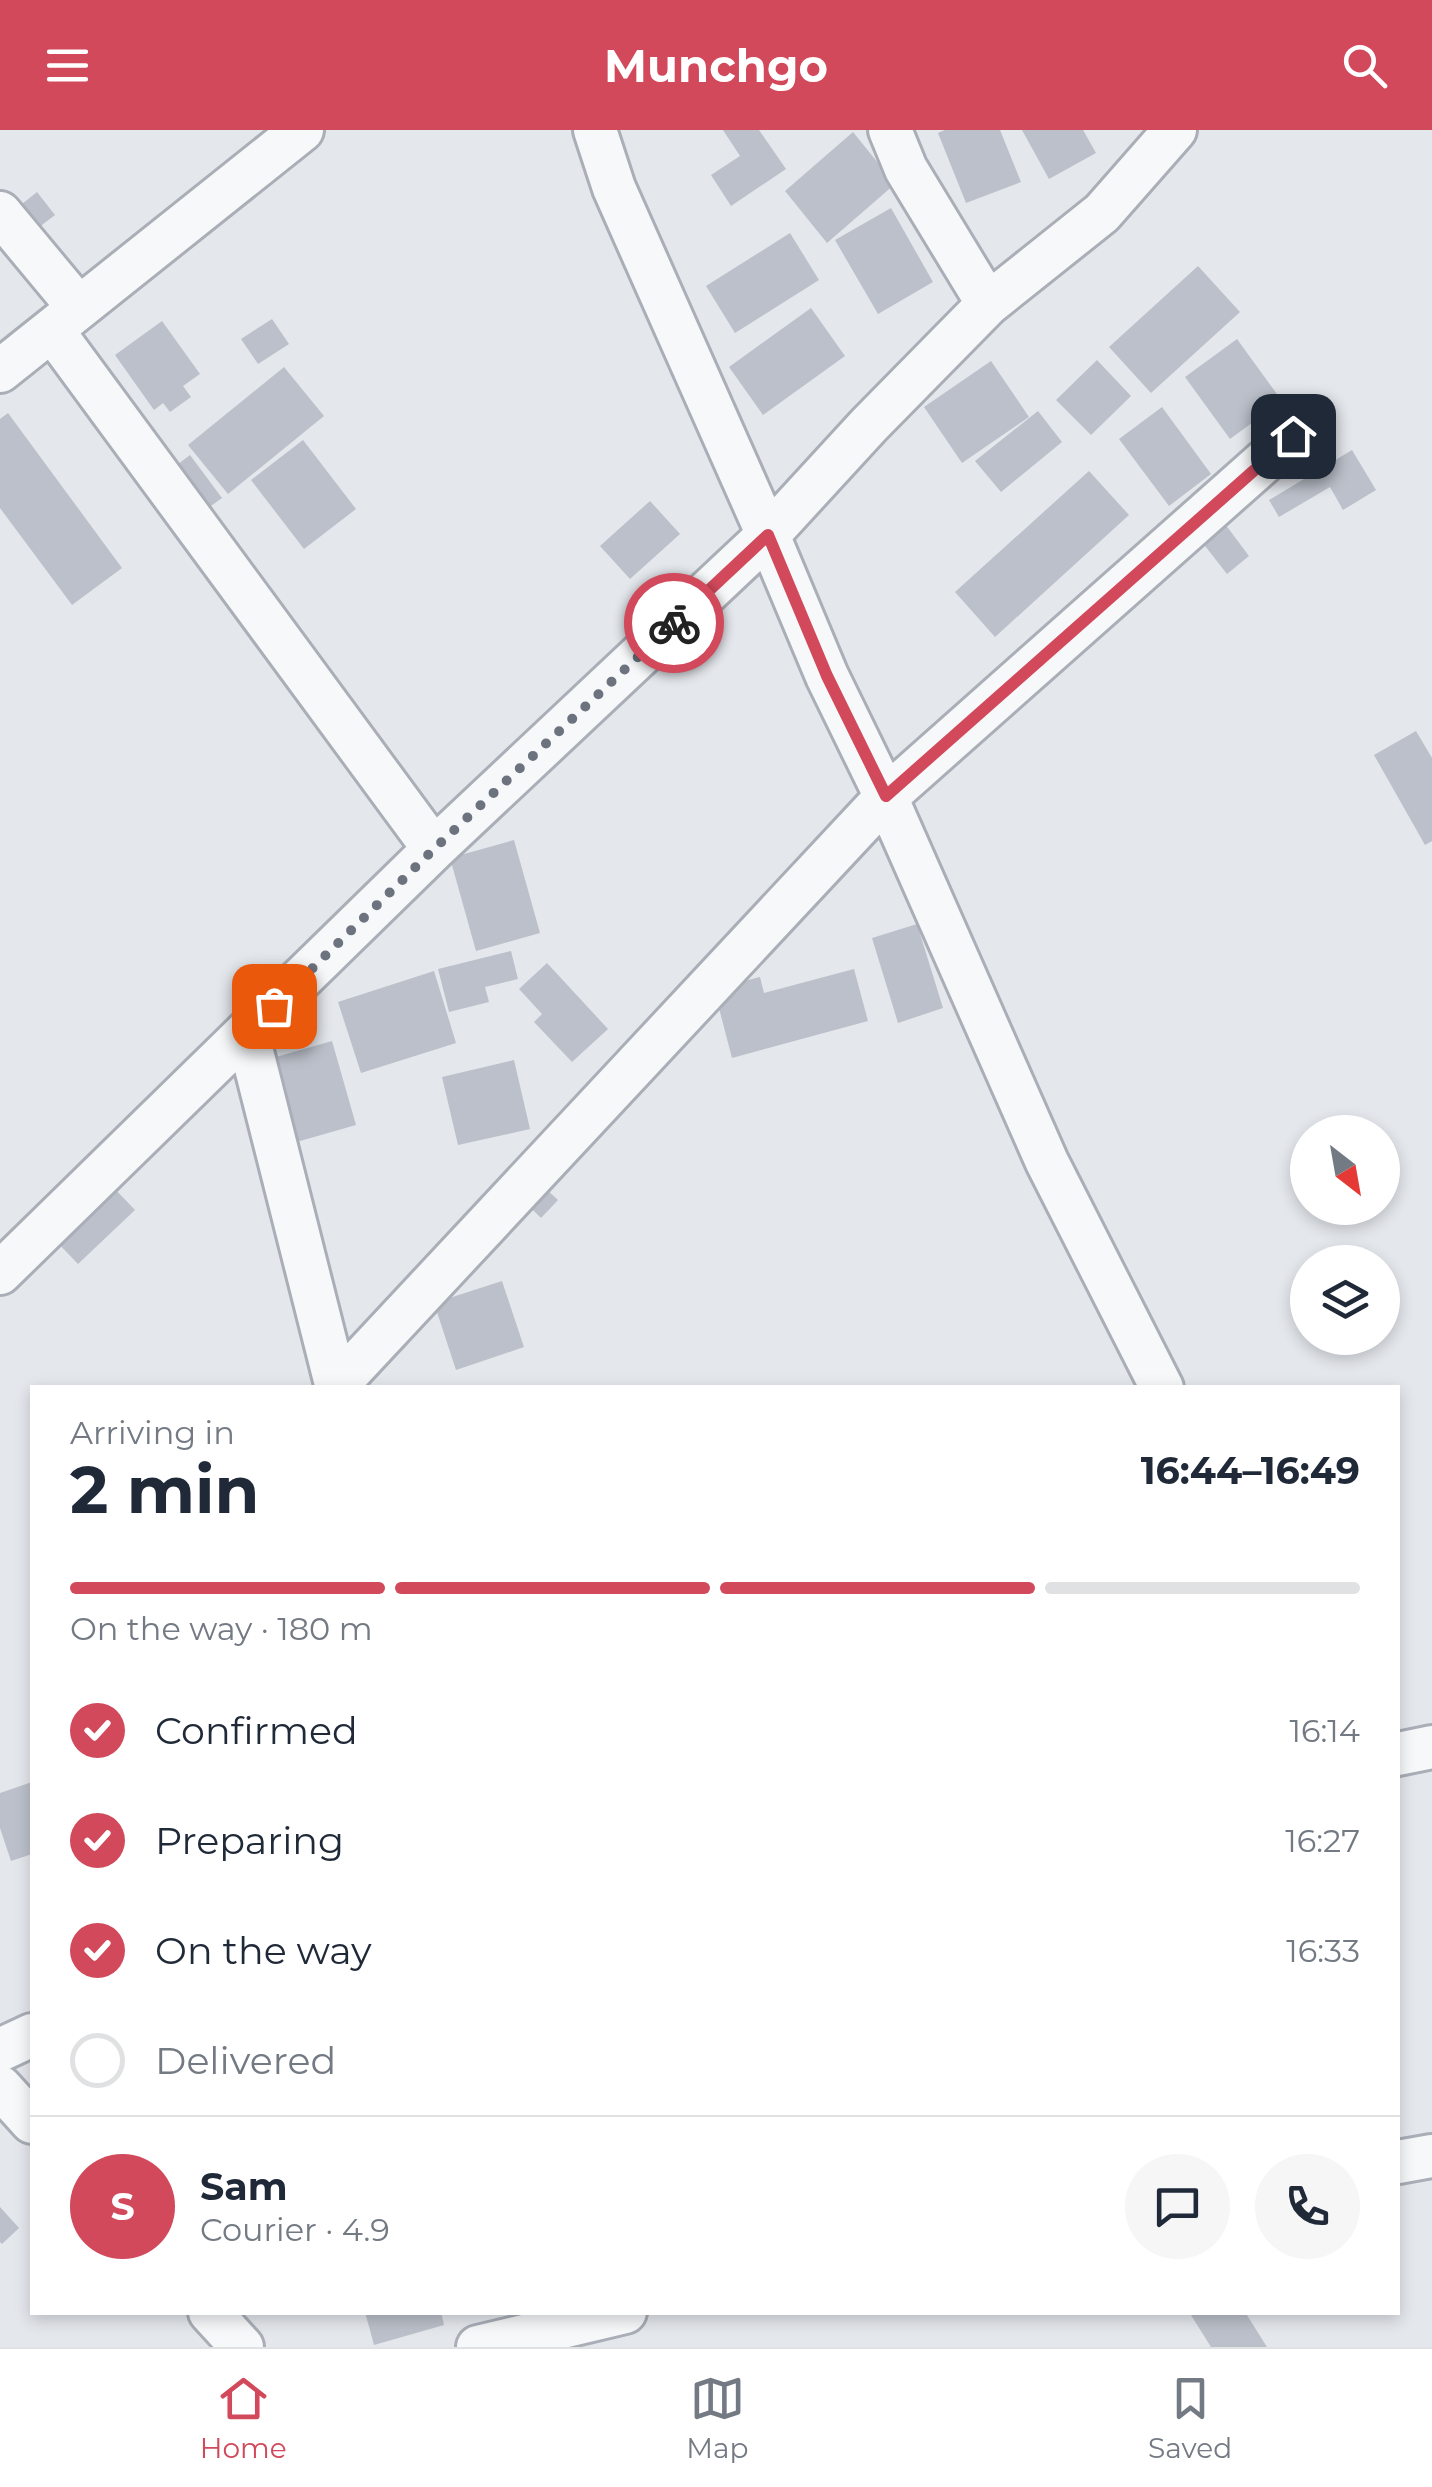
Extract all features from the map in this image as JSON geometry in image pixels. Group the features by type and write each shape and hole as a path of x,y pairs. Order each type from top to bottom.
{"street":[{"path":"0,371 302,130"},
{"path":"595,130 614,188 827,676 886,796 1048,1162 1160,1385"},
{"path":"890,130 906,169 988,304"},
{"path":"0,1273 434,849 768,535 988,304 1102,214 1176,130"},
{"path":"0,214 66,319 434,849"},
{"path":"338,1385 886,796 1293,436"},
{"path":"247,1032 337,1385"},
{"path":"1400,1754 1432,1747"},
{"path":"0,2050 30,2036"},
{"path":"0,2087 30,2120"},
{"path":"1400,2162 1432,2156"},
{"path":"213,2315 242,2347"},
{"path":"478,2347 613,2315"}],"building":[{"path":"723,130 759,130 786,169 731,206 711,175 740,156"},
{"path":"1000,130 1021,182 966,203 938,133"},
{"path":"1022,130 1083,130 1096,153 1049,179"},
{"path":"853,132 895,184 827,243 785,191"},
{"path":"37,192 55,215 34,231 17,208"},
{"path":"891,208 933,282 878,314 835,240"},
{"path":"790,233 819,280 735,333 706,286"},
{"path":"1198,266 1240,312 1151,393 1109,347"},
{"path":"811,308 845,356 763,415 729,367"},
{"path":"272,319 289,344 258,364 241,339"},
{"path":"162,321 200,374 183,386 191,397 170,412 163,403 154,410 115,355"},
{"path":"1237,339 1282,401 1230,439 1185,377"},
{"path":"1097,360 1131,396 1091,435 1056,400"},
{"path":"991,361 1029,417 962,463 924,407"},
{"path":"284,367 324,416 228,494 188,445"},
{"path":"1162,407 1211,474 1169,506 1119,439"},
{"path":"1038,411 1062,442 1001,492 975,461"},
{"path":"8,413 122,568 72,605 0,508 0,419"},
{"path":"303,440 356,509 304,549 251,480"},
{"path":"1352,450 1376,490 1343,510 1330,487 1279,517 1269,500"},
{"path":"190,455 222,498 197,516 165,474"},
{"path":"1089,471 1129,515 995,637 955,592"},
{"path":"650,501 680,534 630,579 600,546"},
{"path":"1225,524 1249,556 1227,574 1202,542"},
{"path":"1416,731 1432,758 1432,841 1425,845 1374,755"},
{"path":"514,840 540,933 476,951 450,858"},
{"path":"917,924 943,1008 898,1023 872,938"},
{"path":"511,951 518,979 485,987 489,1002 449,1012 438,969"},
{"path":"547,963 608,1029 572,1062 534,1022 542,1014 519,989"},
{"path":"854,969 868,1021 732,1058 714,989 760,977 764,993"},
{"path":"434,971 456,1043 361,1073 338,1002"},
{"path":"332,1041 356,1125 293,1143 269,1059"},
{"path":"514,1060 530,1129 458,1145 442,1077"},
{"path":"111,1185 135,1210 78,1264 55,1240"},
{"path":"545,1188 558,1200 541,1218 528,1205"},
{"path":"502,1281 524,1347 456,1370 434,1303"},
{"path":"30,1783 30,1855 11,1861 0,1828 0,1793"},
{"path":"0,2207 19,2228 2,2244 0,2242"},
{"path":"366,2315 442,2315 444,2325 374,2345"},
{"path":"1191,2315 1247,2315 1267,2347 1211,2347"}],"way so far":[{"path":"274,1006 674,623"}],"route":[{"path":"674,623 768,535 827,676 886,796 1293,436"}]}
